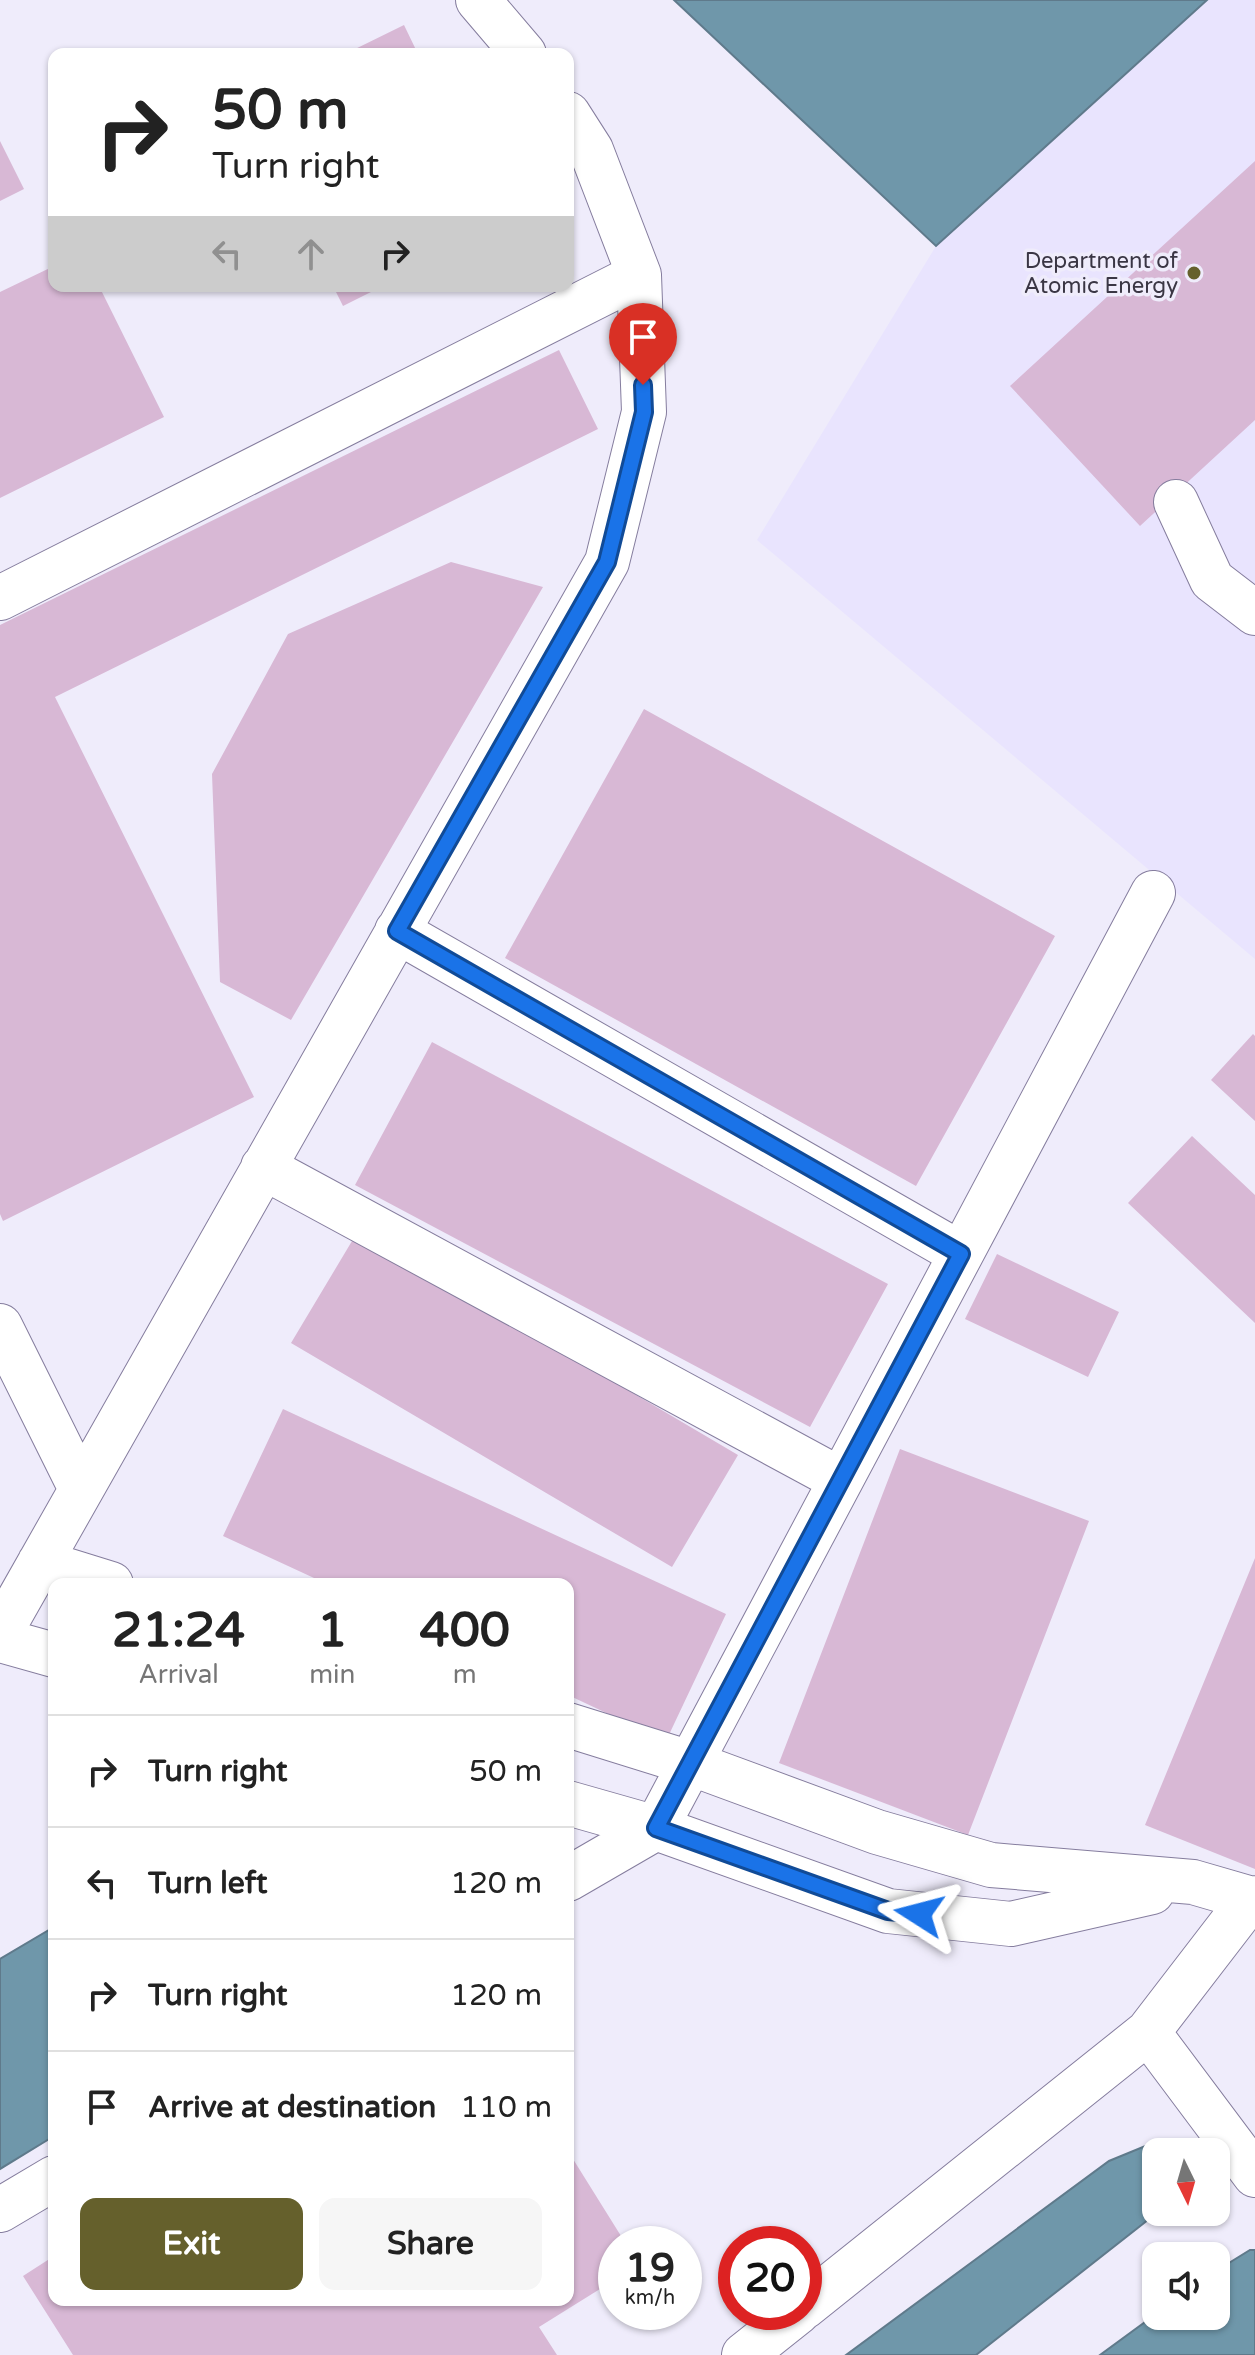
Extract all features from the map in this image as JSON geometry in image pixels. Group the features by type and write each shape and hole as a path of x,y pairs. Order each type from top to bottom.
{"street":[{"path":"478,0 519,48"},
{"path":"0,1633 607,562 644,412 639,275 591,150 574,123"},
{"path":"0,598 639,275"},
{"path":"1176,502 1212,580 1255,613"},
{"path":"574,1876 656,1828 1153,893"},
{"path":"397,931 961,1254"},
{"path":"263,1167 841,1480"},
{"path":"0,1326 81,1489"},
{"path":"40,1562 92,1578"},
{"path":"0,1640 48,1653"},
{"path":"574,1727 690,1763 877,1832 991,1865 1193,1882 1253,1899 1148,2032 822,2293"},
{"path":"574,1805 656,1828 888,1911 1011,1924 1193,1882"},
{"path":"1148,2032 1255,2175"},
{"path":"0,2210 48,2182"},
{"path":"744,2355 775,2330"}],"shaded area":[{"path":"1207,0 1255,0 1255,959 757,540 936,246"}],"water":[{"path":"674,0 1207,0 936,246"},
{"path":"48,1931 48,2140 0,2169 0,1959"},
{"path":"1142,2147 1142,2225 976,2355 846,2355 1109,2161"},
{"path":"1255,2250 1255,2355 1100,2355 1142,2324 1142,2330 1230,2330 1230,2262"}],"building":[{"path":"404,25 415,48 357,48"},
{"path":"0,141 24,189 0,201"},
{"name":"Department of Atomic Energy","path":"1255,161 1255,420 1140,526 1010,386"},
{"path":"48,269 48,292 102,292 164,417 0,498 0,292"},
{"path":"336,292 371,292 343,306"},
{"path":"559,350 598,429 55,697 254,1097 3,1221 0,1214 0,625"},
{"path":"451,562 543,587 291,1020 220,982 212,774 288,634"},
{"path":"644,709 1055,936 916,1186 505,958"},
{"path":"1253,1034 1255,1036 1255,1121 1211,1080"},
{"path":"432,1042 888,1284 810,1427 355,1185"},
{"path":"1192,1136 1255,1195 1255,1323 1128,1203"},
{"path":"358,1231 738,1455 672,1567 291,1343"},
{"path":"997,1254 1119,1312 1088,1377 965,1319"},
{"path":"283,1409 726,1614 666,1741 574,1698 574,1578 314,1578 223,1536"},
{"path":"900,1449 1089,1521 968,1835 779,1763"},
{"path":"1255,1558 1255,1869 1145,1825"},
{"path":"574,2161 615,2226 598,2226 598,2290 574,2305"},
{"path":"48,2260 48,2306 573,2306 539,2327 557,2355 73,2355 23,2276"}],"place":[{"name":"Department of Atomic Energy","path":"1194,273"}],"route":[{"path":"643,385 644,412 607,562 397,931 961,1254 656,1828 888,1911 919,1914"}]}
